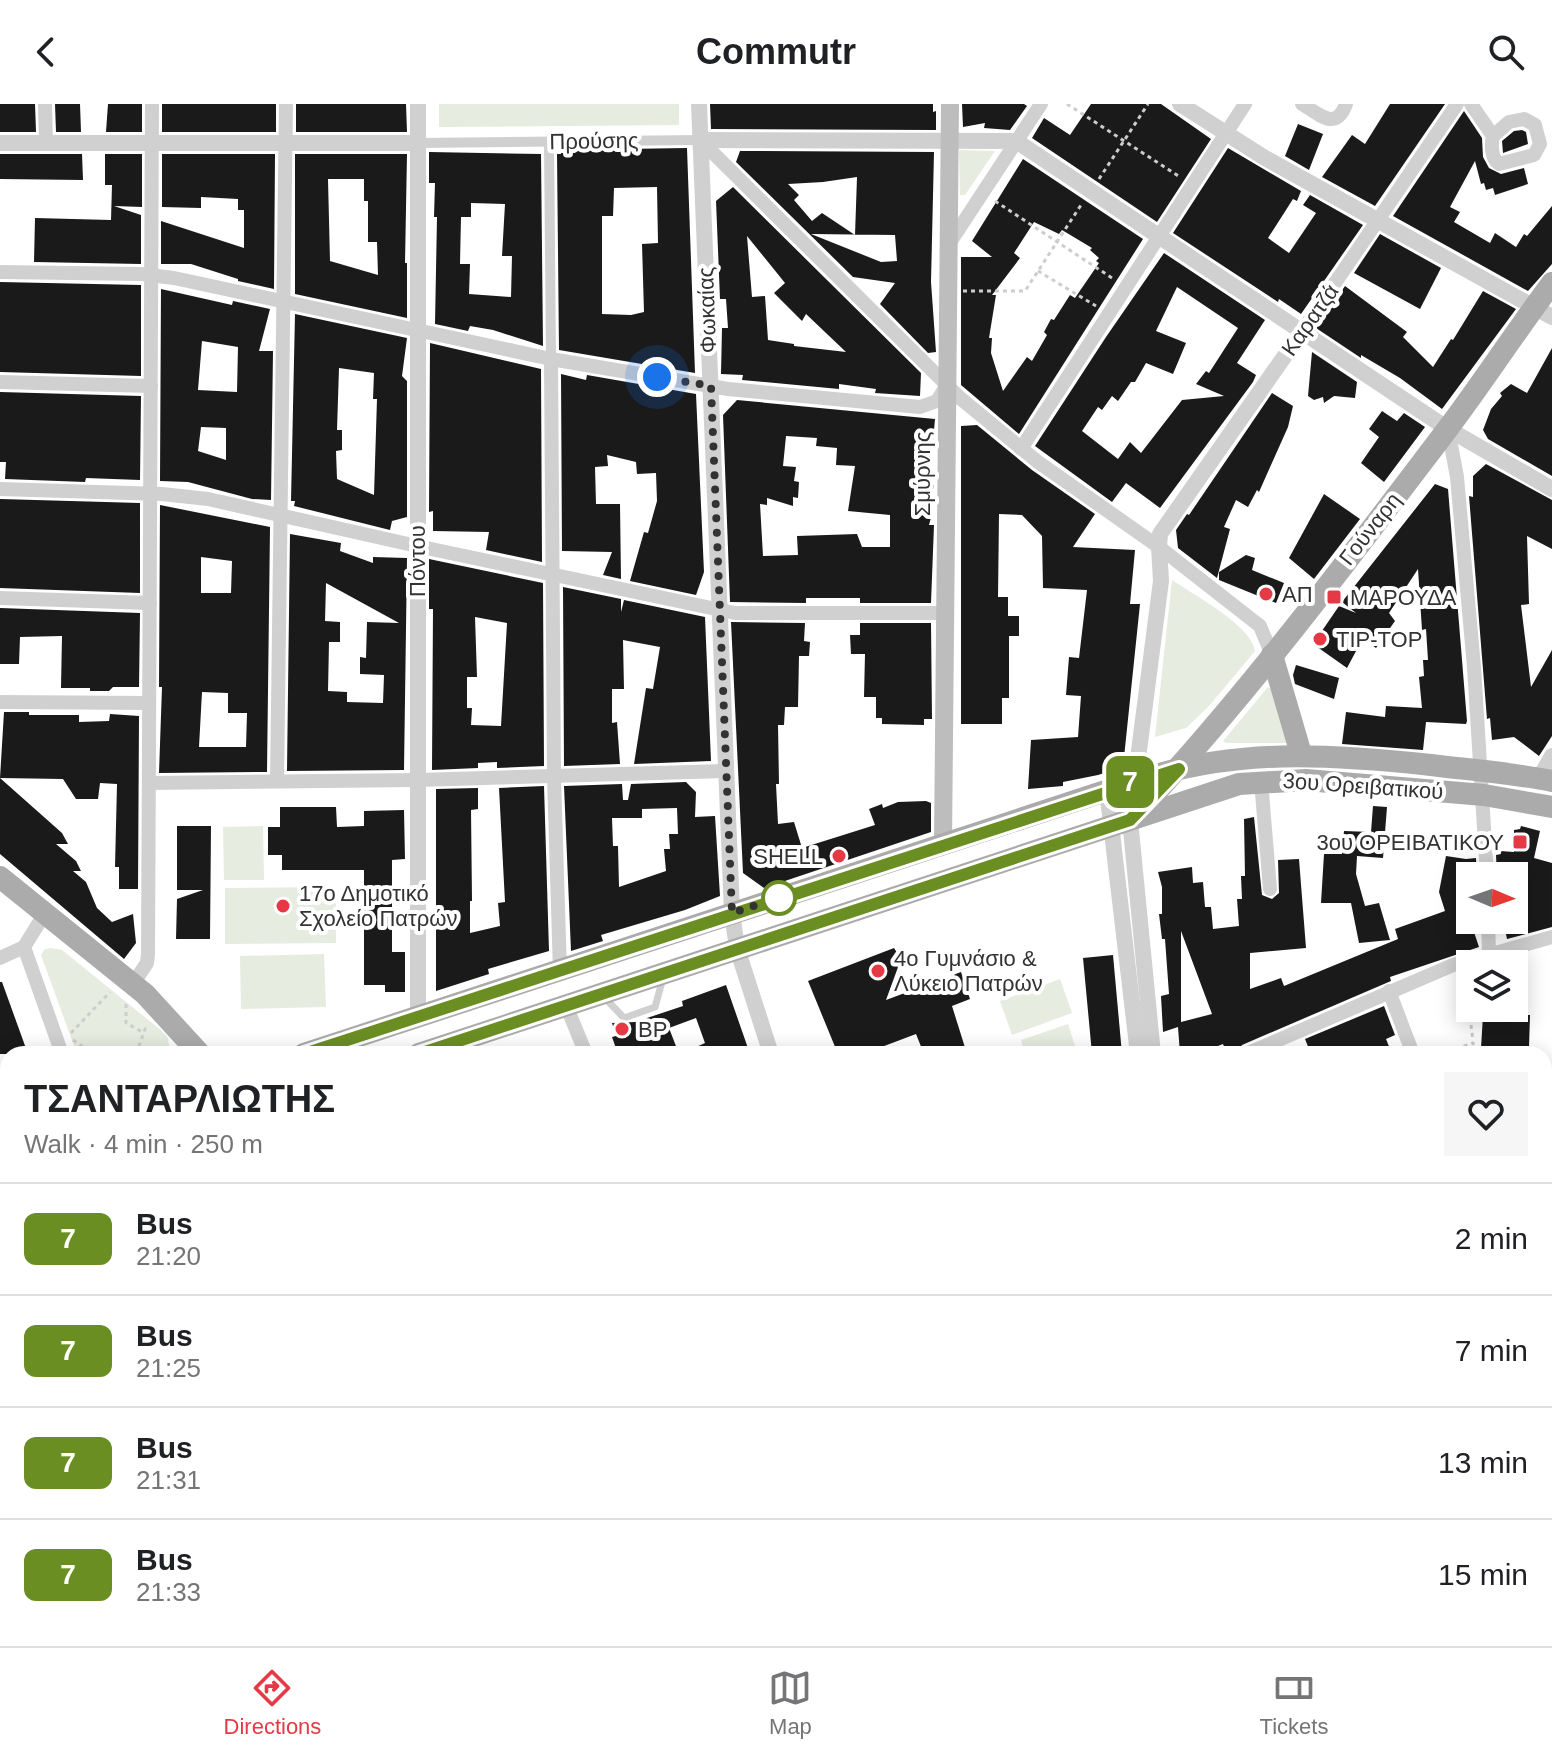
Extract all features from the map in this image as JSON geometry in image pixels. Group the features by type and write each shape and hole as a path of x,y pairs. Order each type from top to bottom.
{"main road":[{"name":"Σμύρνης","path":"943,844 950,104"},
{"name":"Γούναρη","path":"1121,823 1179,769 1272,655 1543,312 1552,283"},
{"path":"1272,655 1301,754"},
{"name":"3ου Ορειβατικού","path":"329,1046 1179,769 1248,758 1301,754 1482,770 1545,780"},
{"name":"3ου Ορειβατικού","path":"443,1046 1218,789 1261,781 1306,780 1484,795 1552,807"},
{"path":"0,877 45,913 125,989 174,1023 193,1046"},
{"path":"174,1023 181,1046"}],"street":[{"path":"45,104 46,143"},
{"path":"125,989 147,963 148,954 152,104"},
{"path":"277,781 286,104"},
{"name":"Πόντου","path":"418,104 418,1017"},
{"name":"Φωκαίας","path":"699,104 732,913 737,948 768,1046"},
{"path":"948,245 1041,104"},
{"path":"1180,104 1377,222 1543,312"},
{"path":"1021,449 1245,104"},
{"path":"1302,104 1328,119 1342,115 1346,104"},
{"name":"Καρατζά","path":"1160,540 1457,104"},
{"path":"1471,104 1493,136"},
{"path":"700,140 947,385 1021,449 1080,493 1160,540 1260,626 1272,655"},
{"path":"549,141 554,777 560,972"},
{"path":"1016,141 1448,429 1552,489"},
{"name":"Προύσης","path":"0,143 1016,141"},
{"path":"0,272 151,275 551,359 711,386 920,407 937,401 947,385"},
{"path":"0,382 151,386"},
{"path":"1448,429 1457,477 1484,795 1486,862"},
{"path":"0,489 150,493 208,499 720,610 743,613 945,613"},
{"path":"1137,1046 1121,823 1136,781 1161,581 1160,540"},
{"path":"0,598 150,603"},
{"path":"0,702 149,703"},
{"path":"1545,780 1552,756"},
{"path":"149,783 418,780 726,771"},
{"path":"1261,781 1270,889"},
{"path":"1107,790 1121,823 1152,1046"},
{"path":"0,958 24,947 45,913"},
{"path":"1501,950 1552,937"},
{"path":"24,947 59,1046"},
{"path":"1264,1046 1389,991 1456,966"},
{"path":"1389,991 1410,1046"},
{"path":"566,1005 583,1046"}],"lane":[{"path":"600,993 624,1018 655,1007 665,972"}],"path":[{"path":"1067,104 1193,185"},
{"path":"948,291 1025,291 1148,104"},
{"path":"982,193 1126,288"},
{"path":"1038,271 1109,314"},
{"path":"125,989 126,1023 144,1033"},
{"path":"81,1046 67,1036 125,989"},
{"path":"139,1046 150,1016"},
{"path":"1471,1025 1474,1046"},
{"path":"1464,1046 1473,1043"}],"shaded area":[{"path":"439,104 679,104 679,125 439,127"},
{"path":"959,150 995,151 965,195 960,195"},
{"path":"1172,580 1244,631 1255,651 1209,706 1186,728 1155,737"},
{"path":"1268,687 1288,743 1223,741"},
{"path":"263,826 264,880 224,880 223,827"},
{"path":"336,887 336,943 225,944 225,888"},
{"path":"44,950 62,950 162,1031 168,1038 169,1046 74,1046 41,955"},
{"path":"324,954 326,1007 241,1009 240,956"},
{"path":"1060,979 1072,1013 1012,1035 1000,1001"},
{"path":"1068,1024 1075,1046 1023,1046 1021,1040"}],"building":[{"path":"0,104 35,104 36,132 0,132"},
{"path":"55,104 80,104 81,132 56,132"},
{"path":"108,104 142,104 142,132 106,132"},
{"path":"162,104 276,104 276,132 162,132"},
{"path":"296,104 406,104 407,132 296,132"},
{"path":"710,104 933,104 936,130 711,129"},
{"path":"962,104 1027,106 1010,130 984,128 985,123 963,127"},
{"path":"1091,104 1161,104 1211,139 1157,222 1032,138 1044,118 1070,135"},
{"path":"1390,104 1445,104 1375,206 1322,177 1352,135 1365,144"},
{"path":"1464,111 1482,138 1483,157 1489,168 1501,174 1524,168 1528,184 1495,195 1493,188 1486,190 1484,183 1481,184 1475,161 1450,207 1460,212 1454,222 1490,243 1495,233 1516,247 1524,234 1527,236 1552,206 1552,264 1528,291 1393,216"},
{"path":"1298,124 1323,134 1309,170 1285,156"},
{"path":"1514,131 1526,132 1528,144 1503,153 1502,141"},
{"path":"687,148 695,373 559,350 557,154 561,154 561,150","holes":["657,187 658,243 642,244 644,312 602,314 602,216 613,216 614,188"]},
{"path":"1228,148 1301,191 1297,201 1293,199 1268,238 1289,253 1316,213 1303,205 1310,195 1363,225 1301,314 1173,233"},
{"path":"740,151 934,152 931,282 936,352 928,353 880,304 895,283 853,277 736,162","holes":["857,177 855,235 895,235 897,261 881,262 811,234 854,235 822,213 812,221 794,200 799,195 788,184"]},
{"path":"429,152 541,154 543,346 493,330 470,326 468,331 435,324 437,217 434,217 435,183 429,183","holes":["471,203 505,204 502,256 512,256 511,297 469,294 470,264 460,264 461,217 471,217"]},
{"path":"0,154 82,154 83,180 0,179"},
{"path":"105,154 142,154 142,207 114,206 141,215 141,264 34,262 35,218 111,220 112,185 105,185"},
{"path":"162,154 275,154 274,289 238,281 191,264 161,264 161,221 244,248 244,210 238,210 238,199 201,197 201,208 162,207"},
{"path":"295,154 407,154 407,318 295,294","holes":["328,179 364,179 364,201 368,201 368,242 377,242 378,275 330,261"]},
{"path":"1023,159 1143,239 1019,434 961,385 961,257 992,257 972,241","holes":["1034,222 1059,234 1062,230 1092,248 1090,250 1099,258 1096,261 1099,263 1075,298 1070,295 1054,320 1051,319 1044,332 1047,335 1032,361 1027,357 1003,391 991,353 992,338 989,338 996,295 992,295 1020,258 1014,253"]},
{"path":"733,187 921,373 920,396 875,393 876,389 839,384 839,389 742,380 743,375 721,374 722,328 728,328 726,299 720,299 716,201","holes":["747,236 785,283 774,293 802,321 806,314 846,352 768,340 765,296 752,297"]},
{"path":"1380,234 1441,268 1420,309 1354,273"},
{"path":"1164,253 1265,320 1237,363 1256,375 1253,382 1160,508 1126,483 1112,502 1035,446","holes":["1177,287 1238,328 1209,373 1206,371 1196,384 1224,396 1182,400 1141,453 1130,442 1118,459 1082,431 1098,407 1102,410 1112,396 1118,401 1131,382 1135,382 1146,363 1173,374 1186,343 1156,331"]},
{"path":"0,282 141,285 141,376 0,372"},
{"path":"1345,286 1407,332 1403,337 1433,367 1483,291 1516,309 1442,409 1400,378 1361,355 1361,358 1316,328"},
{"path":"161,289 232,305 233,301 270,309 259,351 273,351 271,500 252,499 188,482 160,481","holes":["202,341 238,347 237,392 198,390","201,427 226,428 226,460 198,451"]},
{"path":"295,314 407,338 402,376 407,381 407,517 392,521 390,530 294,506 295,501 291,501","holes":["339,368 374,373 373,399 377,399 374,495 337,479 336,451 342,450 342,430 337,430"]},
{"path":"430,343 541,369 542,562 486,550 489,532 433,531 433,511 429,512"},
{"path":"1552,348 1552,476 1488,439 1483,430 1491,409 1502,396 1500,393 1511,384 1527,393"},
{"path":"1312,352 1357,382 1355,398 1334,396 1324,403 1323,397 1314,400 1308,396"},
{"path":"561,374 586,380 587,375 696,394 704,572 696,595 630,581 644,532 648,533 657,501 656,473 637,474 636,462 607,455 608,466 595,467 596,504 620,504 621,579 603,575 612,552 562,551"},
{"path":"0,392 141,396 140,480 86,478 85,482 5,479 6,462 0,462"},
{"path":"1272,393 1293,406 1288,427 1259,492 1257,490 1248,507 1236,500 1224,527 1230,529 1217,578 1178,548 1176,530"},
{"path":"737,400 935,419 929,485 934,485 930,501 934,501 934,506 929,525 934,525 931,603 860,603 860,598 806,598 806,603 730,602 723,415","holes":["786,436 817,438 816,446 837,448 836,465 855,466 848,511 890,515 890,547 862,547 857,534 797,536 798,555 763,556 760,504 767,505 767,498 793,506 793,497 798,498 799,482 794,481 796,467 783,466"]},
{"path":"1382,411 1397,421 1404,413 1425,427 1384,482 1361,463 1379,437 1369,429"},
{"path":"977,425 1032,470 1095,514 1073,547 1135,550 1130,604 1140,604 1123,767 1063,782 1063,786 1028,789 1031,740 1078,737 1081,696 1066,695 1069,657 1079,658 1087,590 1043,588 1042,536 1022,515 999,514 998,597 1008,597 1008,616 1019,616 1019,636 1009,636 1009,698 1002,698 1002,724 961,724 961,426"},
{"path":"1486,464 1552,500 1552,549 1527,536 1529,604 1521,605 1531,687 1552,650 1552,736 1539,756 1514,737 1492,740 1490,718 1487,719 1469,496 1473,497 1473,476"},
{"path":"1435,484 1448,489 1466,724 1426,722 1423,750 1342,744 1346,712 1385,717 1386,706 1422,708 1419,677 1424,676 1423,660 1428,660 1426,629 1422,630 1418,569 1389,613 1395,621 1376,648 1363,638 1347,668 1313,644 1339,606 1356,613 1342,602"},
{"path":"1324,494 1360,519 1314,579 1289,558"},
{"path":"0,499 140,503 140,593 0,588"},
{"path":"160,505 270,527 267,772 159,773 162,687 159,687","holes":["201,557 232,561 231,593 201,593","202,692 228,693 228,713 247,713 246,747 199,747"]},
{"path":"290,534 341,543 340,551 373,563 373,557 407,558 404,770 287,771","holes":["326,583 399,623 367,622 366,658 360,657 360,674 384,675 383,703 347,702 347,692 328,691 329,642 340,642 340,622 325,621"]},
{"path":"1246,555 1255,558 1252,570 1284,583 1276,603 1219,580 1219,572"},
{"path":"429,559 543,583 544,766 497,768 497,762 478,763 478,768 432,770 433,609 429,609","holes":["475,617 507,623 501,726 471,725 472,708 467,708 467,677 477,677"]},
{"path":"563,587 621,599 621,612 624,600 705,617 711,761 634,764 646,688 653,689 660,647 623,640 624,689 612,689 612,723 617,722 620,764 564,766"},
{"path":"0,608 140,613 139,687 113,687 109,691 61,688 62,636 20,637 19,664 0,664"},
{"path":"731,622 805,623 804,641 810,642 809,656 799,656 798,707 785,707 784,725 778,725 778,824 794,822 802,848 875,825 869,809 882,804 883,808 898,802 926,801 931,803 931,832 764,888 743,873"},
{"path":"860,623 931,623 932,719 924,719 924,725 882,724 882,718 876,718 876,697 864,697 865,654 851,654 850,635 860,635"},
{"path":"1296,665 1339,678 1334,699 1295,684 1293,675"},
{"path":"4,712 79,715 79,722 109,721 110,714 139,716 138,889 119,889 119,867 115,867 117,784 100,783 98,799 76,799 63,779 0,778"},
{"path":"0,778 62,833 68,844 56,844 76,861 81,871 73,871 86,882 97,908 112,922 133,914 136,943 124,959 0,854"},
{"path":"686,782 696,792 695,817 715,816 720,896 685,910 601,935 603,941 571,951 564,786 622,784 623,800 628,800 631,784","holes":["677,808 678,834 669,834 670,849 664,849 666,871 619,887 618,846 613,846 612,818 642,818 642,809"]},
{"path":"544,786 549,951 488,969 489,974 436,991 436,789 478,788 478,809 471,810 470,933 500,926 498,903 505,902 499,788"},
{"path":"1373,806 1387,807 1383,858 1357,856 1356,874 1365,906 1379,903 1390,940 1359,943 1351,903 1321,903 1324,854 1342,854 1344,831 1371,832"},
{"path":"280,807 336,807 337,827 364,826 364,811 404,810 405,859 392,860 392,952 405,952 405,992 385,992 385,985 364,985 364,870 282,870 282,855 268,855 268,827 280,827"},
{"path":"1254,817 1262,895 1272,899 1279,893 1278,860 1299,859 1306,948 1250,953 1250,989 1281,978 1284,986 1398,939 1395,929 1445,911 1439,892 1446,856 1476,858 1476,862 1456,862 1456,934 1475,934 1479,947 1456,950 1456,955 1390,977 1391,981 1241,1046 1179,1046 1178,1027 1163,1032 1161,996 1169,994 1165,939 1162,939 1159,914 1162,914 1162,887 1158,872 1192,867 1193,883 1203,882 1205,907 1211,907 1213,929 1239,926 1237,899 1242,899 1241,876 1245,876 1244,819","holes":["1181,931 1212,1014 1181,1022"]},
{"path":"177,826 211,826 210,939 176,939 177,899 203,890 177,890"},
{"path":"1521,826 1540,831 1534,858 1552,863 1552,927 1528,933 1528,862 1496,862 1496,855 1501,854 1500,851 1514,852 1514,830"},
{"path":"1506,934 1526,934 1507,939"},
{"path":"894,948 901,959 886,1000 961,972 970,999 952,1006 964,1046 921,1046 916,1034 884,1046 835,1046 808,981"},
{"path":"1113,955 1121,1046 1091,1046 1083,958"},
{"path":"0,982 2,982 25,1046 0,1046"},
{"path":"726,985 747,1046 698,1046 705,1043 696,1018 669,1028 676,1046 615,1046 612,1023 635,1022 683,1006 682,1001"},
{"path":"1384,1006 1395,1035 1386,1039 1389,1046 1308,1046 1305,1039"},
{"path":"1530,1015 1529,1046 1481,1046 1483,1022 1528,1022"}],"bus line":[{"name":"7","path":"329,1046 1179,769 1130,820 443,1046"}],"place":[{"name":"ΑΠ","path":"1266,594"},
{"name":"ΜΑΡΟΥΔΑ","path":"1334,597"},
{"name":"TIP-TOP","path":"1320,639"},
{"name":"3ου ΟΡΕΙΒΑΤΙΚΟΥ","path":"1520,842"},
{"name":"SHELL","path":"839,856"},
{"name":"17ο Δημοτικό Σχολείο Πατρών","path":"283,906"},
{"name":"4ο Γυμνάσιο & Λύκειο Πατρών","path":"878,971"},
{"name":"BP","path":"622,1029"}],"route":[{"path":"657,377 711,386 732,913 779,898"}]}
